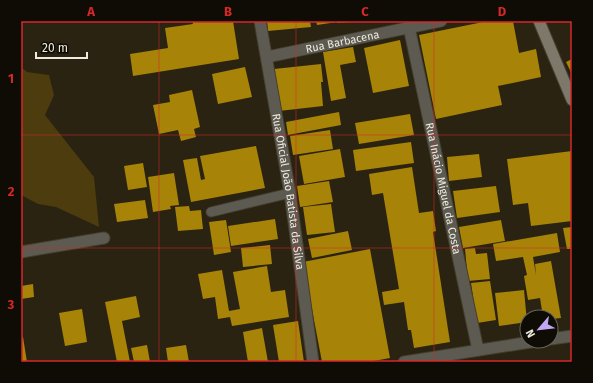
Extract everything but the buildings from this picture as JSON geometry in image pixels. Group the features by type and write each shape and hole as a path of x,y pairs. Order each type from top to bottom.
{"main road":[{"path":"539,21 572,100"}],"street":[{"name":"Rua Oficial João Batista da Silva","path":"260,21 290,193 313,362"},
{"name":"Rua Barbacena","path":"267,57 441,21"},
{"name":"Rua Inácio Miguel da Costa","path":"409,27 478,350"},
{"path":"21,252 104,238"},
{"path":"559,338 572,336"},
{"path":"404,362 519,344"}],"lane":[{"path":"211,212 290,193"}],"shaded area":[{"path":"21,67 27,72 49,75 54,95 45,115 94,177 99,227 56,207 38,204 21,195"}]}
